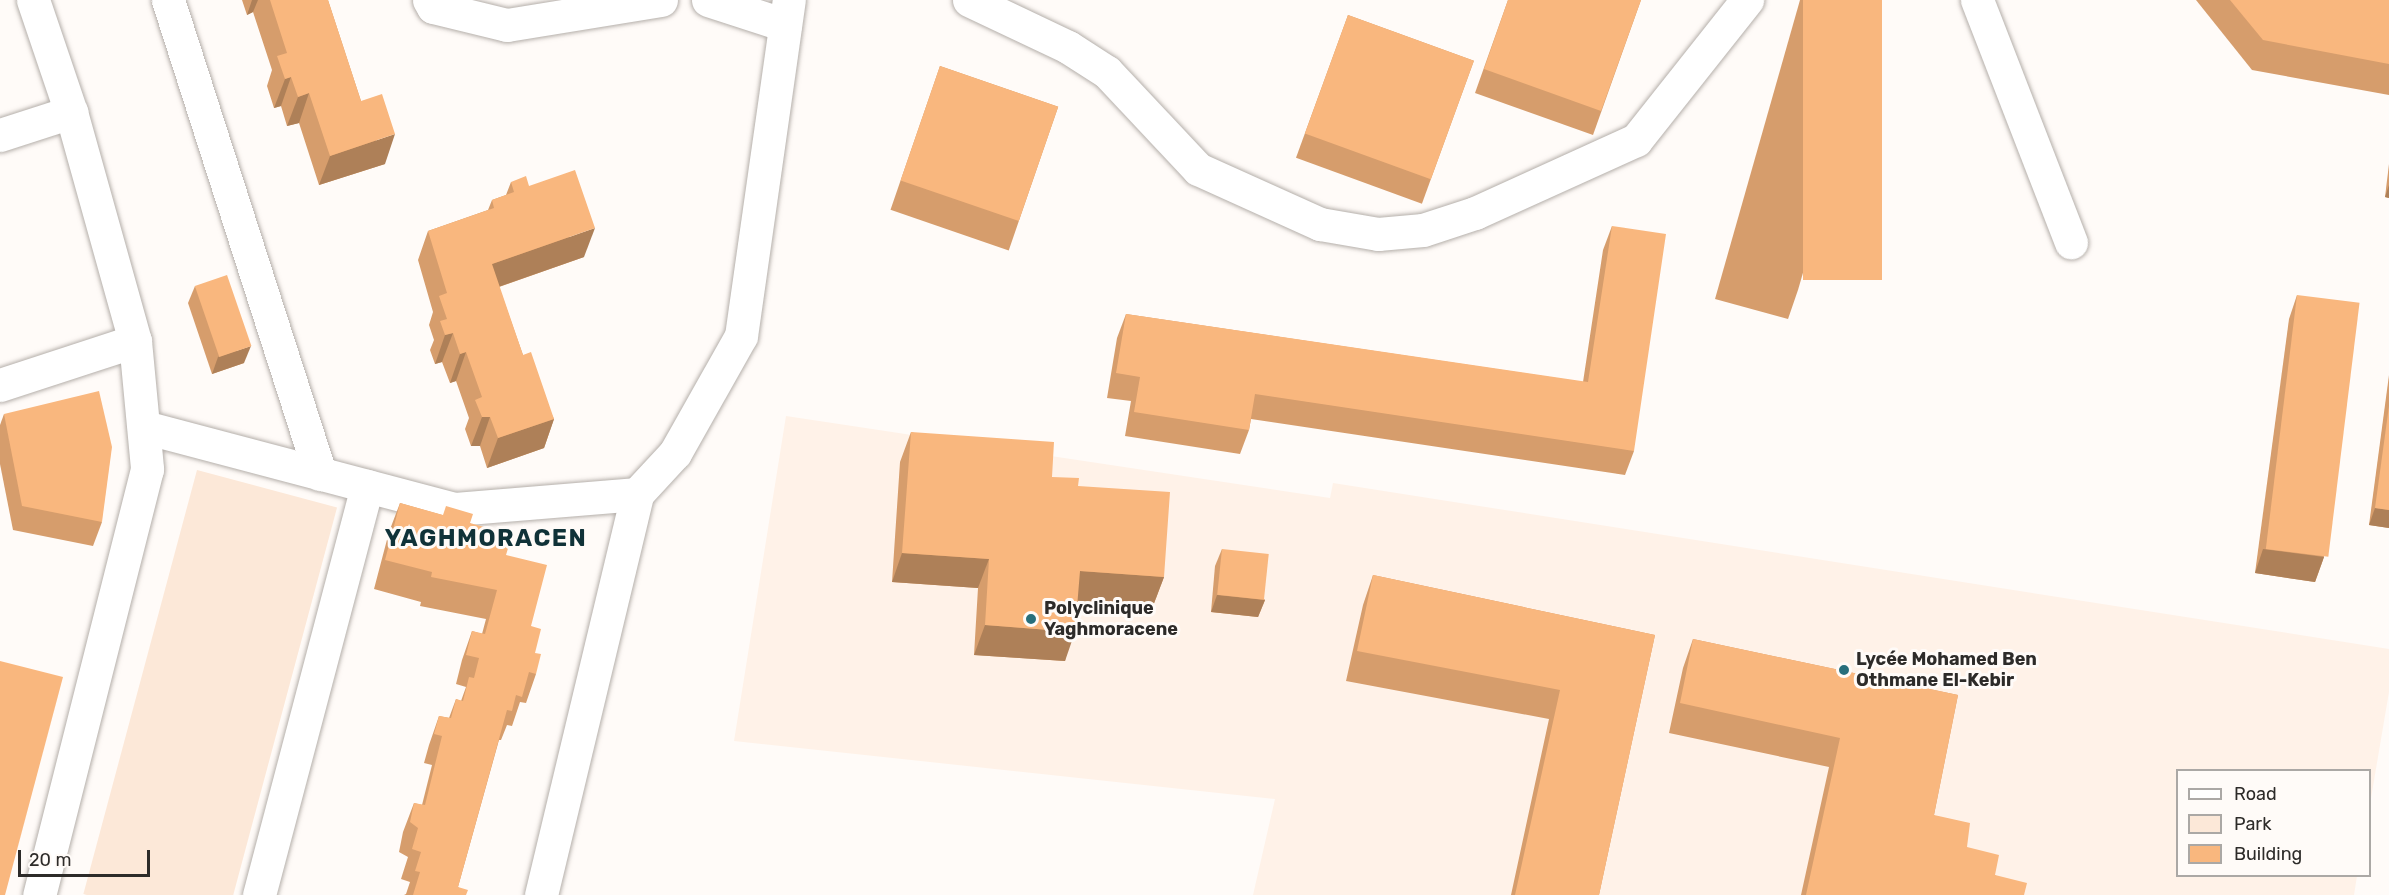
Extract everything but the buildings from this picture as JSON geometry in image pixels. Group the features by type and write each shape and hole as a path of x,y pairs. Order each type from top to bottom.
{"street":[{"path":"33,0 71,112 135,341 147,469 39,895"},
{"path":"168,0 320,474"},
{"path":"429,0 432,7 507,25 661,0"},
{"path":"541,895 637,494 675,453 741,336 787,13 708,0"},
{"path":"969,0 1068,47 1107,72 1198,170 1320,224 1378,234 1424,230 1475,213 1636,140 1747,0"},
{"path":"1977,0 2071,242"},
{"path":"0,135 71,112"},
{"path":"0,385 135,341"},
{"path":"144,427 455,509 637,494"},
{"path":"259,895 367,486"}],"shaded area":[{"name":"Lycée Mohamed Ben Othmane El-Kebir","path":"786,416 1330,498 1333,483 2389,649 2389,692 2371,798 2371,769 2176,769 2176,877 2357,877 2354,895 1253,895 1275,799 734,741"}],"green space":[{"path":"197,470 337,508 233,895 83,894"}],"place":[{"name":"Polyclinique Yaghmoracene","path":"1031,619"},
{"name":"Lycée Mohamed Ben Othmane El-Kebir","path":"1844,670"}],"district":[{"name":"YAGHMORACEN","path":"486,539"}]}
